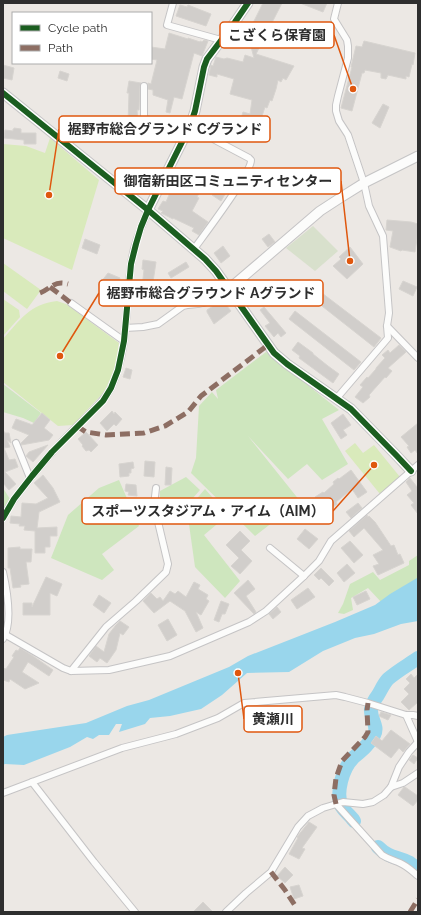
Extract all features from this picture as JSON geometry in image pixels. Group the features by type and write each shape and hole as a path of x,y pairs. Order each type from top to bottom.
{"street":[{"path":"174,3 167,25 221,40"},
{"path":"3,518 14,499 30,478 52,452 103,401 111,388 118,370 124,341 131,264 136,244 148,210 186,135 195,111 207,59 248,3"},
{"path":"336,399 388,338 387,326 389,313 383,236 369,206 364,183 348,135 339,121 336,111 336,105 348,58 347,40 334,19 338,3"},
{"path":"144,86 144,118 186,135"},
{"path":"3,93 148,210 205,259 216,271 274,353 287,364 351,409 396,455 414,468 331,541 319,561 266,611 249,622 170,656 109,670 71,671 63,668 4,637 9,612 3,572"},
{"path":"194,249 226,204 251,163 249,158 215,140 213,138 214,133"},
{"path":"125,328 158,324 183,306 213,300 229,289 320,211 364,183 418,156"},
{"path":"71,303 124,341"},
{"path":"387,326 418,358"},
{"path":"16,443 30,478"},
{"path":"71,671 106,627 166,572 168,564 154,505 156,488"},
{"path":"270,548 304,576"},
{"path":"3,793 122,748 176,734 218,718 244,703 336,695 406,715 416,715 418,709"},
{"path":"391,788 399,767 418,742 406,715"},
{"path":"226,912 270,872 298,827 308,816 323,808 339,803 363,804 373,802 384,795 391,788 403,783 418,773"},
{"path":"32,782 135,912"},
{"path":"339,803 382,855 389,860 399,862 410,868 418,876"}],"green space":[{"path":"50,138 99,180 72,270 3,238 3,144 26,146 45,153"},
{"path":"313,226 338,251 315,271 286,248"},
{"path":"3,263 41,290 27,309 3,291"},
{"path":"3,299 19,310 20,317 3,336"},
{"path":"57,301 66,304 119,343 115,370 104,392 73,425 58,426 3,382 3,339 20,319 33,309"},
{"path":"266,352 339,410 322,419 348,464 322,480 307,464 288,479 248,436 300,501 255,536 191,473 196,458 199,406 212,392 218,399 216,390"},
{"path":"3,384 41,413 34,423 3,412"},
{"path":"355,443 363,453 374,445 400,477 380,494 345,451"},
{"path":"186,477 200,490 185,507 160,506 160,491"},
{"path":"119,480 139,526 102,554 114,570 102,580 51,558 68,515 99,488"},
{"path":"3,488 10,499 3,510"},
{"path":"205,489 228,515 204,535 240,581 225,598 195,567 187,510"},
{"path":"418,555 418,583 383,604 368,588 351,598 353,610 344,614 338,613 350,584 373,572 380,580 409,565 409,561"}],"water":[{"path":"417,578 418,621 401,624 374,634 355,638 323,651 289,672 247,673 222,695 201,709 170,716 150,718 145,724 119,732 122,724 116,724 109,735 99,735 93,739 87,737 70,747 24,765 3,765 3,737 7,735 86,723 127,706 149,700 229,667 248,656 375,605"}],"building":[{"path":"263,3 282,3 256,54 294,66 286,80 283,78 281,82 278,80 272,101 270,100 267,108 265,107 261,119 259,118 258,122 255,121 254,126 240,122 243,112 250,114 252,100 230,94 234,79 217,74 217,77 209,75 211,65 213,66 216,57 243,62 245,55 254,58 250,43 257,31 251,27"},
{"path":"300,3 327,3 323,12"},
{"path":"180,5 187,7 188,5 211,14 206,26 176,16"},
{"path":"169,33 200,42 204,40 208,41 202,56 194,53 182,99 174,97 170,113 166,112 168,100 153,95 153,90 148,89 148,83 151,84 157,60 152,59 152,47 165,49"},
{"path":"364,41 415,53 413,65 412,64 409,77 406,76 406,79 388,75 386,79 381,78 381,73 365,70 364,73 362,73 352,111 341,108 356,46 362,47"},
{"path":"3,65 14,68 12,80 3,78"},
{"path":"60,71 69,74 67,81 58,78"},
{"path":"129,81 141,83 139,110 137,110 138,123 128,124 129,93 127,93"},
{"path":"383,104 389,107 380,128 372,123"},
{"path":"14,128 21,129 21,133 36,133 36,144 24,144 24,140 4,138 5,130 13,131"},
{"path":"175,170 192,178 194,174 206,180 197,197 199,198 192,211 208,222 199,235 192,231 194,228 161,213 163,211 158,209 163,201 166,202 172,188 167,185"},
{"path":"221,170 233,176 221,201 212,195 220,183 216,181"},
{"path":"387,220 418,224 415,252 401,251 390,247 393,231 386,230"},
{"path":"269,234 275,242 268,247 262,239"},
{"path":"85,239 100,245 97,254 82,248"},
{"path":"223,246 230,256 221,263 214,253"},
{"path":"350,247 363,264 347,279 333,266 341,259 339,257"},
{"path":"143,260 156,262 153,282 158,280 156,289 142,287 144,270 142,269"},
{"path":"186,262 189,267 171,278 168,273"},
{"path":"108,273 120,278 119,281 123,284 120,288 114,286 113,288 101,282"},
{"path":"403,281 417,287 413,296 399,289"},
{"path":"314,287 381,338 374,347 308,295"},
{"path":"222,300 231,311 214,324 207,310"},
{"path":"264,307 286,333 281,337 278,333 274,337 265,326 270,323 260,310"},
{"path":"295,311 361,362 354,370 289,319"},
{"path":"298,342 339,374 333,383 299,358 300,356 292,350"},
{"path":"399,345 406,352 388,368 392,371 363,403 355,397 363,387 360,385 385,358 382,355 388,350 390,353"},
{"path":"126,368 132,370 130,379 123,377"},
{"path":"112,411 122,419 116,426 114,424 107,431 100,423"},
{"path":"42,413 50,420 44,428 53,435 49,440 21,445 21,443 29,435 12,428 16,419 32,425"},
{"path":"343,414 351,425 343,430 347,435 341,439 331,423"},
{"path":"418,423 418,454 415,450 411,453 407,447 409,446 401,437"},
{"path":"3,430 5,433 9,433 11,443 7,440 10,447 4,448 9,460 15,459 18,467 5,472 16,484 9,490 3,483"},
{"path":"86,432 98,445 91,452 89,450 86,451 78,439"},
{"path":"48,445 33,462 26,456 29,452"},
{"path":"145,461 155,462 154,477 144,476"},
{"path":"133,462 134,468 131,469 129,476 120,477 119,464"},
{"path":"166,467 172,468 171,485 165,485"},
{"path":"351,470 367,492 358,498 352,489 336,502 337,504 327,512 315,497 323,492 324,493 334,484 333,482"},
{"path":"43,475 53,488 60,502 39,512 37,528 57,527 57,536 50,536 50,547 45,547 45,553 35,553 35,531 24,530 25,526 10,523 11,516 21,517 22,503 36,504 48,498 34,483"},
{"path":"410,478 418,487 418,514 411,505 414,503 407,495 412,491 406,482"},
{"path":"126,484 136,485 137,496 128,495 129,492 125,491"},
{"path":"358,503 362,508 351,518 346,512"},
{"path":"367,515 375,522 391,546 394,545 398,555 400,554 404,563 378,575 373,566 379,564 373,555 383,550 364,528 354,537 349,531"},
{"path":"305,529 318,539 309,549 297,539"},
{"path":"240,531 250,541 241,550 252,561 240,574 231,566 239,558 226,545"},
{"path":"350,541 363,555 354,563 341,548"},
{"path":"20,547 20,549 32,549 31,562 26,562 29,584 20,585 21,587 13,588 10,568 8,568 8,548"},
{"path":"347,564 355,573 344,582 337,573"},
{"path":"321,568 334,581 329,586 321,578 319,580 314,575"},
{"path":"46,577 62,584 57,596 50,593 50,615 23,615 23,603 32,603 32,607"},
{"path":"248,580 255,589 246,596 256,612 254,614 234,593"},
{"path":"194,582 200,585 198,589 208,595 206,599 209,601 201,615 196,612 203,628 196,632 185,611 170,601 154,613 143,601 151,593 157,599 160,597 163,601 170,591 175,594 178,591 186,597"},
{"path":"308,588 315,597 297,609 291,600"},
{"path":"366,591 370,599 357,605 353,597"},
{"path":"99,595 111,603 104,613 93,605"},
{"path":"221,601 229,604 225,614 222,614 219,622 214,620"},
{"path":"277,607 281,612 273,619 269,614"},
{"path":"168,619 177,635 167,641 158,625"},
{"path":"120,621 129,627 123,635 120,633 116,650 107,663 100,658 97,662 89,656 96,646 104,652 109,634"},
{"path":"20,648 53,670 49,676 28,662 22,672 39,683 25,689 10,679 9,682 3,680 3,668 6,669 14,657 12,656 16,650 18,651"},
{"path":"411,674 414,678 418,674 418,702 409,710 401,702 409,694 404,689 410,683 406,679"},
{"path":"381,712 391,715 388,720 379,716"},
{"path":"391,730 410,744 403,752 399,748 391,758 371,743 376,736 382,741"},
{"path":"413,755 418,758 414,764 409,760"},
{"path":"404,787 418,796 418,800 413,806 398,795"},
{"path":"309,822 317,827 302,848 305,849 299,859 289,854 298,838 297,837"},
{"path":"285,867 293,875 285,883 277,876"},
{"path":"299,885 303,896 294,899 290,887"},
{"path":"203,902 213,912 193,912"}],"waterway":[{"path":"354,821 343,809 340,801 339,795 343,774 349,762 367,745 374,735 376,729 371,709 384,685 391,676 418,658"},
{"path":"378,847 382,851 410,863 418,870"}],"marked path":[{"path":"40,293 59,283 68,284"},
{"path":"50,287 71,303"},
{"path":"77,426 86,432 106,435 144,433 165,426 188,412 201,396 268,345"},
{"path":"336,804 334,795 336,778 342,761 368,732 368,703"},
{"path":"271,872 296,907"},
{"path":"410,912 418,899"}],"cycle path":[{"path":"3,518 14,499 32,476 52,452 103,401 111,388 118,370 124,341 131,264 141,227 190,126 207,59 248,3"},
{"path":"3,93 148,210 205,259 216,271 274,353 287,364 351,409 411,471"}],"place":[{"name":"こざくら保育園","path":"353,89"},
{"name":"裾野市総合グランド Cグランド","path":"49,195"},
{"name":"御宿新田区コミュニティセンター","path":"350,261"},
{"name":"裾野市総合グラウンド Aグランド","path":"60,356"},
{"name":"スポーツスタジアム・アイム（AIM）","path":"374,465"},
{"name":"黄瀬川","path":"238,673"}]}
